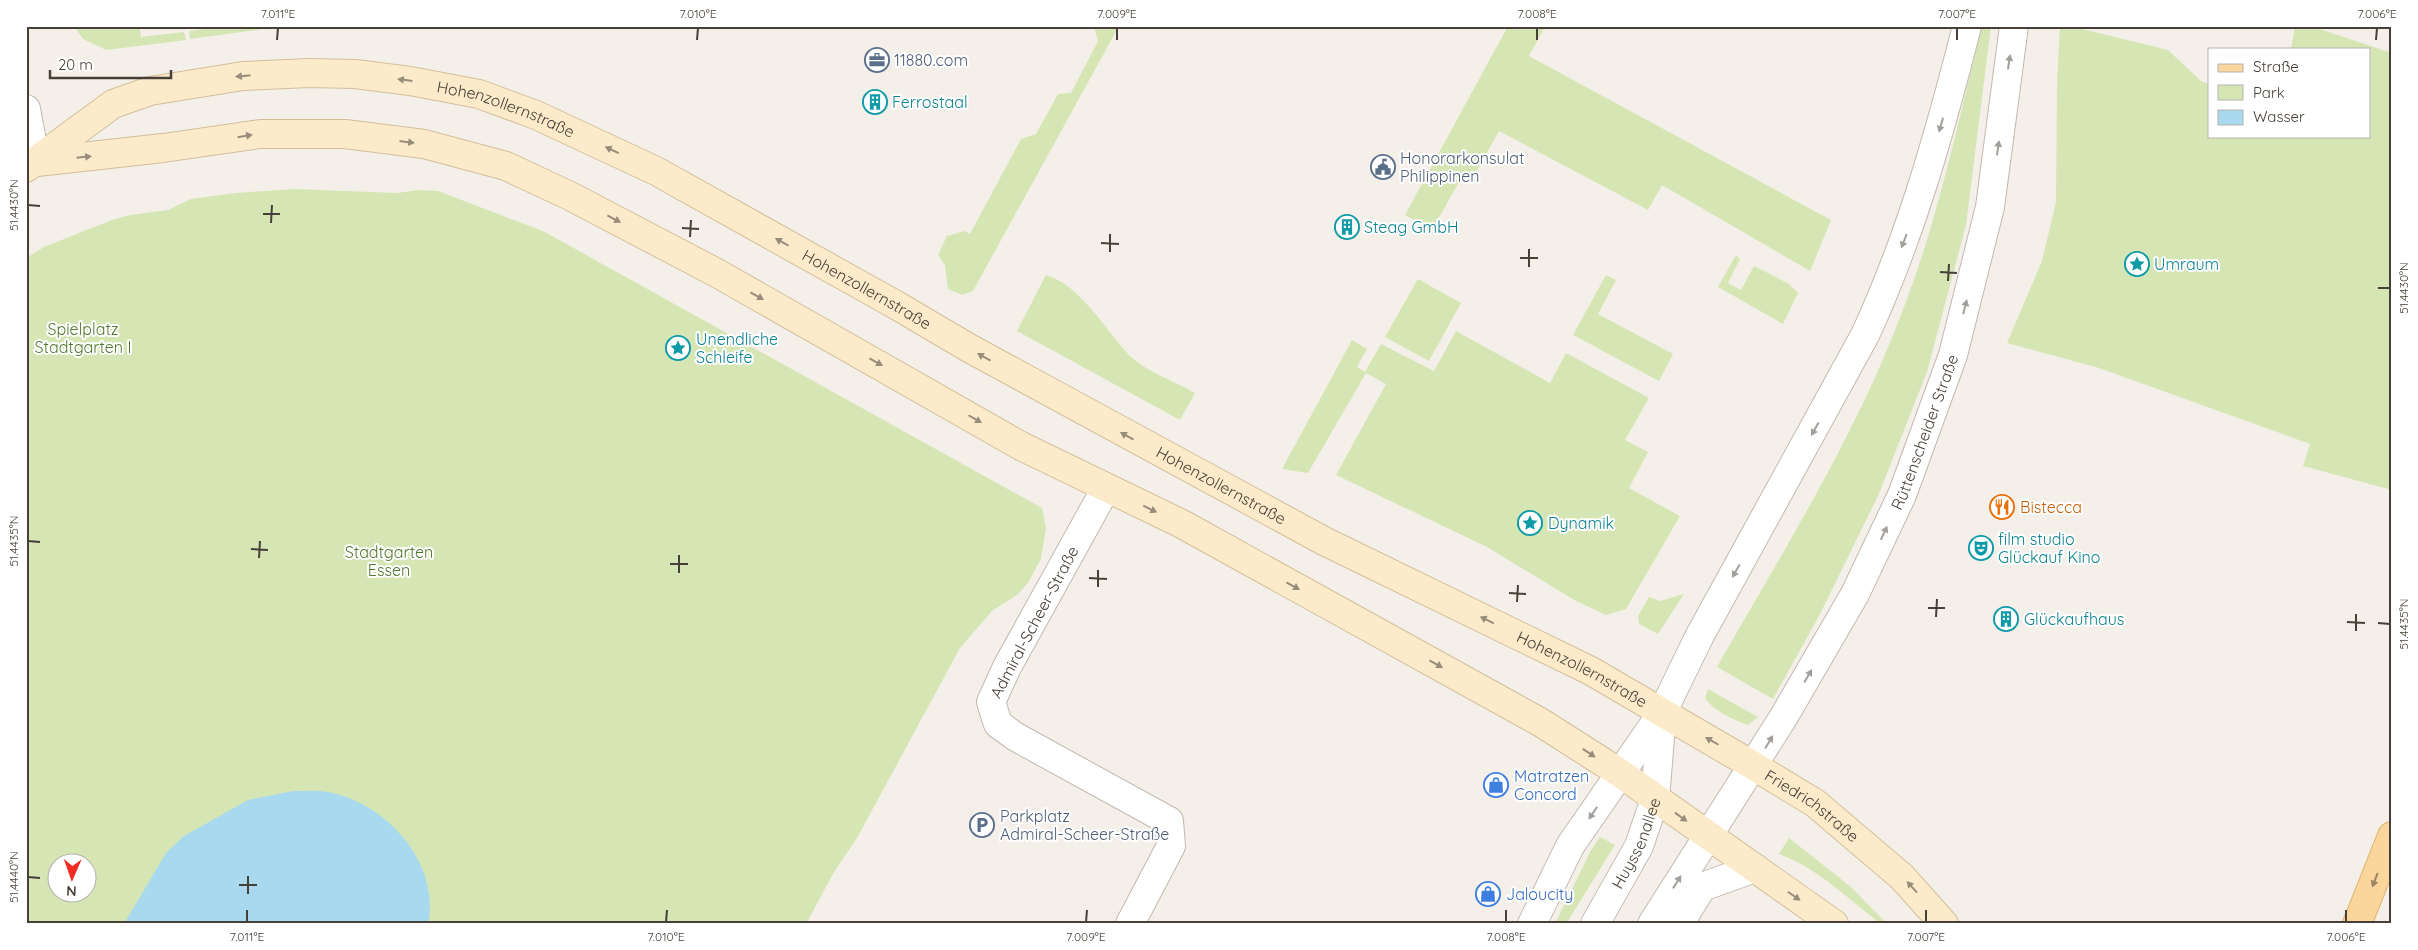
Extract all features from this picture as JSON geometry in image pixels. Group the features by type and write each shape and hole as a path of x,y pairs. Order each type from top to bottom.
{"main road":[{"name":"Hohenzollernstraße","path":"31,165 113,104 150,91 185,84 242,76 318,73 355,74 402,80 479,94 536,115 656,171 1134,440 1324,541 1591,671 1662,713"},
{"path":"31,165 260,134 346,134 424,144 506,166 570,196 706,267 1021,446 1182,524 1540,722 1620,773 1706,836 1834,924"},
{"name":"Friedrichstraße","path":"1662,713 1815,803 1902,877 1944,924"},
{"path":"2358,924 2392,836"}],"street":[{"path":"1532,924 1570,846 1620,773 1650,749 1662,713 1699,637 1838,387 1880,302 1921,196 1967,26"},
{"name":"Rüttenscheider Straße","path":"1706,836 1754,766 1855,594 1902,495 1953,355 1990,208 2014,26"},
{"path":"26,109 31,165"},
{"name":"Admiral-Scheer-Straße","path":"1106,488 1007,667 991,702 998,724 1016,737 1169,821 1171,846 1130,924"},
{"name":"Huyssenallee","path":"1595,924 1639,846 1655,799 1650,749"},
{"path":"1652,924 1706,836"},
{"path":"1679,924 1702,887 1755,868"}],"green space":[{"path":"74,26 140,26 141,37 184,32 186,40 106,50 83,39"},
{"path":"230,26 285,26 190,39 189,31"},
{"path":"1094,26 1119,26 973,291 962,295 948,289 945,265 938,255 947,236 965,231 970,234 1021,139 1036,134 1058,94 1071,93 1098,41"},
{"path":"1508,26 1545,27 1529,56 1831,220 1810,271 1662,185 1648,210 1499,131 1472,180 1463,175 1432,230 1405,215"},
{"path":"1982,26 1991,26 1966,225 1927,372 1878,496 1819,616 1773,699 1717,667 1820,487 1867,395 1888,347 1919,266 1929,232"},
{"path":"2060,26 2070,26 2168,50 2201,81 2208,84 2208,138 2370,138 2370,48 2291,48 2295,26 2311,26 2392,53 2392,490 2303,466 2310,444 2099,368 2007,343 2042,261 2056,202 2057,84"},
{"name":"Stadtgarten Essen","path":"294,189 397,193 419,190 438,191 543,231 1042,508 1046,528 1041,559 1028,583 1017,595 992,611 960,648 857,838 834,872 806,924 26,924 26,258 44,247 112,220 130,215 168,210 191,199 236,193"},
{"path":"1736,255 1740,259 1728,283 1741,290 1754,266 1789,284 1798,293 1783,324 1718,287"},
{"path":"1046,275 1058,280 1081,298 1134,360 1195,393 1180,420 1017,331"},
{"path":"1606,275 1616,280 1598,314 1673,354 1659,381 1573,335"},
{"path":"1418,279 1461,303 1429,361 1385,337"},
{"path":"1456,331 1550,383 1566,353 1649,398 1625,440 1648,452 1629,488 1680,516 1626,609 1606,615 1576,601 1487,547 1336,475 1386,384 1366,373 1308,473 1282,469 1352,340 1367,349 1357,367 1365,372 1381,344 1434,371"},
{"path":"1684,594 1658,634 1639,624 1638,616 1649,597 1660,601"},
{"path":"1708,689 1758,717 1748,725 1724,714 1705,698"},
{"path":"1600,837 1615,845 1566,924 1555,924 1590,852"},
{"path":"1789,838 1851,887 1887,924 1881,924 1820,876 1779,854"}],"water":[{"path":"293,791 324,791 349,798 370,809 389,823 405,839 417,858 426,879 430,901 428,924 124,924 166,853 184,836 248,800"}],"place":[{"name":"11880.com","path":"877,60"},
{"name":"Ferrostaal","path":"875,102"},
{"name":"Honorarkonsulat Philippinen","path":"1383,167"},
{"name":"Steag GmbH","path":"1347,227"},
{"name":"Umraum","path":"2137,264"},
{"name":"Unendliche Schleife","path":"678,348"},
{"name":"Bistecca","path":"2002,507"},
{"name":"Dynamik","path":"1530,523"},
{"name":"film studio Glückauf Kino","path":"1981,548"},
{"name":"Glückaufhaus","path":"2006,619"},
{"name":"Matratzen Concord","path":"1496,785"},
{"name":"Parkplatz Admiral-Scheer-Straße","path":"982,825"},
{"name":"Jaloucity","path":"1488,894"}],"park label":[{"name":"Spielplatz Stadtgarten I","path":"83,338"}]}
